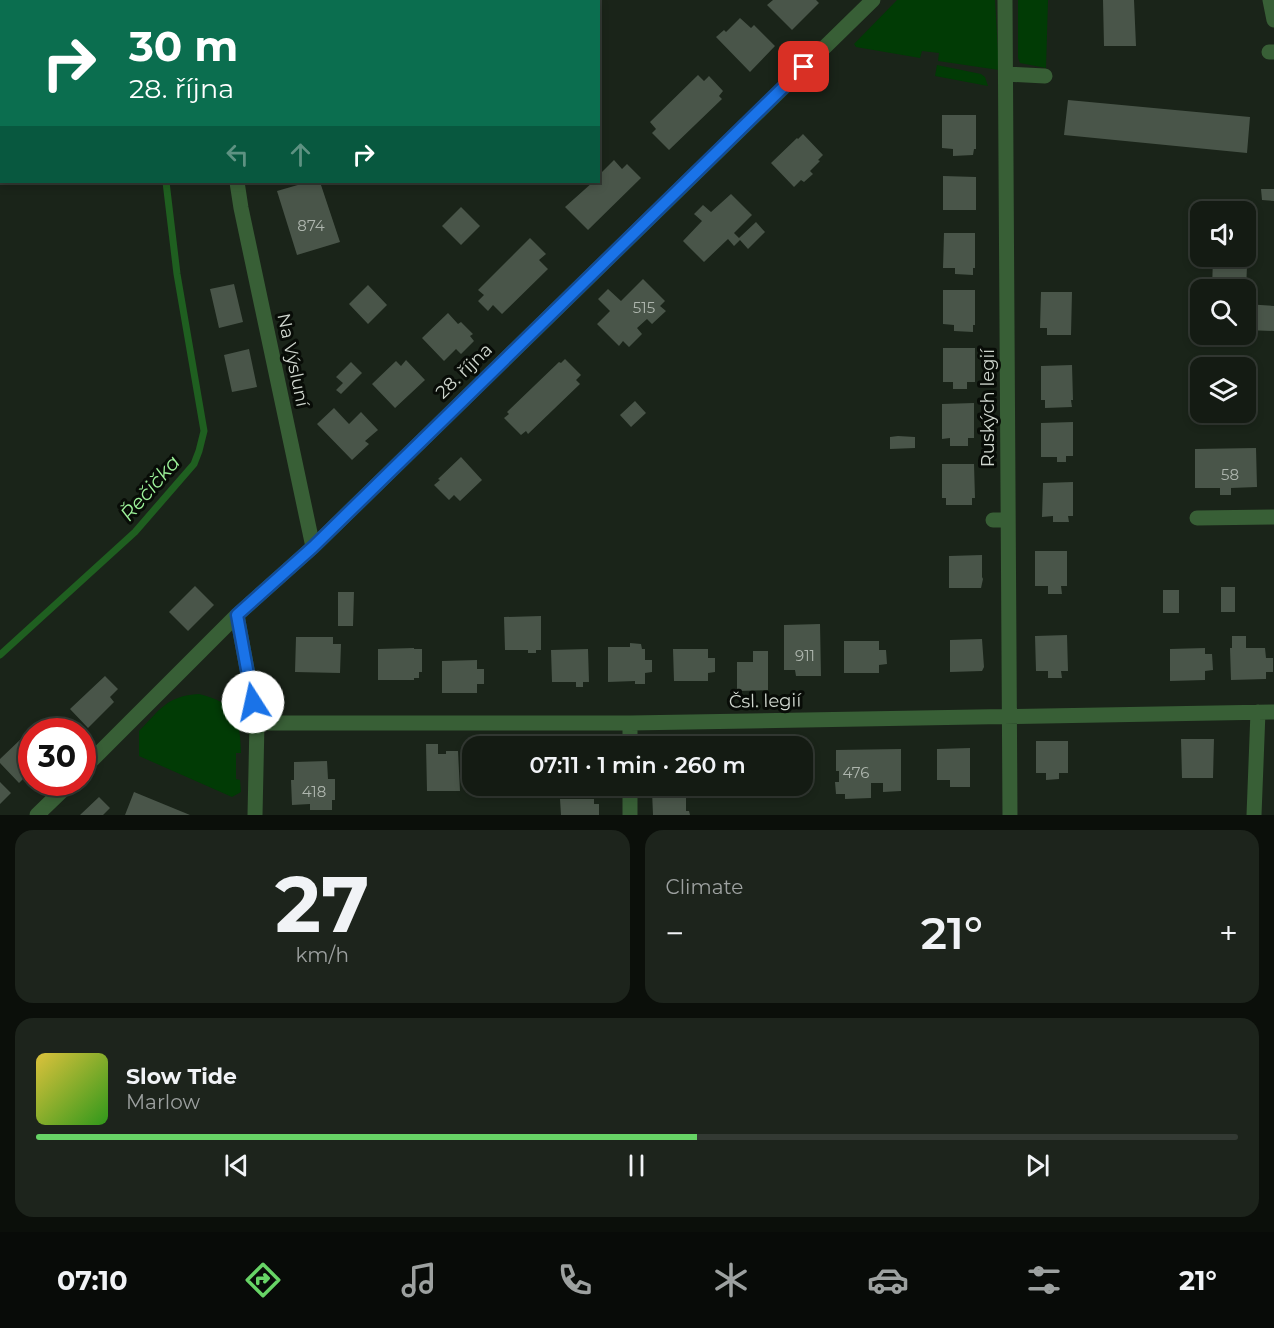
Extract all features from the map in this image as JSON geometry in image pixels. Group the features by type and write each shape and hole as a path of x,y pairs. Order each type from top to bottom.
{"street":[{"name":"28. října","path":"96,756 237,615 313,547 873,0"},
{"name":"Ruských legií","path":"1005,0 1000,520 1010,717 1010,815"},
{"path":"1270,0 1274,20"},
{"path":"1005,74 1045,76"},
{"name":"Na Výsluní","path":"237,183 243,220 313,547"},
{"path":"1197,518 1274,517"},
{"path":"237,615 257,723 255,815"},
{"path":"1254,815 1258,712"},
{"name":"Čsl. legií","path":"257,723 630,723 1274,712"},
{"path":"630,723 630,736"},
{"path":"38,815 56,796"},
{"path":"630,796 630,815"}],"green space":[{"path":"897,0 995,0 999,70 938,61 939,53 922,51 920,58 856,47 854,44"},
{"path":"1018,0 1048,0 1046,68 1020,63 1018,58"},
{"path":"937,65 981,74 985,77 988,86 935,76"},
{"path":"199,694 221,702 234,714 237,721 241,753 236,753 236,779 240,780 241,792 232,797 139,756 139,731 164,705 188,695"}],"building":[{"path":"773,0 816,0 819,3 792,30 767,5"},
{"path":"1103,0 1134,0 1136,46 1104,46"},
{"path":"740,18 751,28 754,25 775,46 750,72 716,37 724,30 726,32"},
{"path":"698,75 704,81 709,76 723,91 719,96 722,99 669,150 652,133 656,129 650,122"},
{"path":"1068,100 1250,117 1247,153 1064,135"},
{"path":"942,115 976,115 976,149 973,155 953,156 953,149 942,148"},
{"path":"803,134 823,155 810,171 813,174 804,182 801,180 794,187 771,163"},
{"path":"614,160 622,169 627,164 641,178 588,230 565,207 592,183 600,183 600,174"},
{"path":"943,176 976,177 976,210 943,210"},
{"path":"305,183 320,183 340,242 297,255 277,191"},
{"path":"1261,189 1274,189 1274,201 1262,200"},
{"path":"731,194 752,215 734,233 739,238 756,222 765,232 748,249 740,240 734,246 728,239 704,262 683,241 702,221 694,214 703,205 711,212"},
{"path":"461,207 480,226 461,245 442,226"},
{"path":"944,233 975,233 973,275 955,274 955,268 943,268"},
{"path":"530,238 546,254 539,260 548,269 502,314 493,305 488,311 478,301 484,295 478,290"},
{"path":"1213,267 1247,267 1246,279 1212,279"},
{"path":"643,279 665,301 660,306 666,311 652,324 647,319 637,328 642,334 629,347 623,341 619,346 597,324 610,311 598,299 608,289 621,301"},
{"path":"234,284 243,322 219,328 210,289"},
{"path":"368,285 387,305 368,324 349,304"},
{"path":"943,290 975,290 973,332 954,331 954,325 943,324"},
{"path":"1041,292 1072,292 1071,335 1047,335 1047,328 1040,328"},
{"path":"1256,305 1274,306 1274,331 1256,330"},
{"path":"448,313 458,324 461,322 473,334 470,336 474,341 461,354 456,349 444,361 422,338"},
{"path":"943,348 975,348 975,382 967,382 967,389 953,389 953,382 943,382"},
{"path":"249,349 257,387 232,392 224,355"},
{"path":"565,359 581,375 576,380 580,384 528,434 526,431 521,435 504,418 509,414 507,412 559,362"},
{"path":"406,360 425,380 395,408 372,384 396,361 401,366"},
{"path":"351,362 362,373 341,394 336,390 343,383 336,377"},
{"path":"1072,365 1072,407 1045,408 1045,400 1041,400 1041,366"},
{"path":"635,401 646,413 631,427 620,415"},
{"path":"974,403 974,438 968,438 968,446 950,446 950,438 942,439 942,404"},
{"path":"334,408 349,424 361,412 378,430 365,441 369,444 352,460 317,424"},
{"path":"1073,422 1073,456 1066,456 1066,462 1057,462 1057,457 1041,457 1041,423"},
{"path":"890,437 915,437 915,448 890,449"},
{"path":"1256,448 1257,487 1231,488 1231,495 1220,495 1220,488 1195,488 1195,449"},
{"path":"461,457 482,480 460,501 454,495 449,500 434,485"},
{"path":"942,464 974,464 975,498 972,498 972,505 946,505 946,498 942,498"},
{"path":"1073,482 1073,516 1068,516 1069,522 1053,522 1053,516 1042,517 1043,483"},
{"path":"1035,551 1067,551 1067,586 1061,586 1062,594 1048,594 1048,586 1035,586"},
{"path":"982,555 981,588 949,588 949,556"},
{"path":"195,586 214,605 188,631 169,612"},
{"path":"1221,587 1235,587 1235,612 1221,612"},
{"path":"1163,590 1179,590 1179,613 1163,613"},
{"path":"338,592 354,592 353,626 338,626"},
{"path":"541,616 541,650 528,653 528,650 505,650 504,617"},
{"path":"820,624 821,676 796,676 795,670 784,670 784,625"},
{"path":"1067,635 1068,671 1061,671 1062,678 1048,678 1048,671 1036,671 1035,636"},
{"path":"1232,636 1246,636 1246,648 1265,648 1266,658 1273,658 1273,672 1266,672 1266,679 1231,680"},
{"path":"296,637 333,637 333,644 341,644 340,673 295,672"},
{"path":"982,639 984,667 982,671 950,672 950,640"},
{"path":"844,641 879,641 879,650 886,650 887,664 879,665 879,673 844,673"},
{"path":"630,643 641,644 642,649 645,649 645,660 652,660 652,672 645,673 645,684 635,684 635,681 608,682 608,647 630,647"},
{"path":"1205,648 1205,654 1212,654 1213,670 1205,671 1205,680 1170,681 1170,649"},
{"path":"378,649 422,649 422,672 419,672 419,678 378,680"},
{"path":"588,649 589,682 583,682 583,687 576,687 576,682 552,682 551,650"},
{"path":"673,649 708,649 708,658 715,658 715,672 708,673 708,681 674,681"},
{"path":"753,651 768,651 768,690 737,691 737,662 753,662"},
{"path":"477,660 477,669 484,669 484,684 477,684 477,693 442,693 442,661"},
{"path":"105,676 118,689 110,697 114,702 96,720 96,718 79,718 70,709"},
{"path":"1181,739 1214,739 1213,778 1182,778"},
{"path":"1036,741 1068,741 1068,773 1059,773 1059,779 1046,780 1046,773 1036,773"},
{"path":"18,742 18,782 0,763 0,759"},
{"path":"426,744 438,744 438,754 458,751 460,791 427,791"},
{"path":"970,748 970,787 950,787 950,780 937,780 937,749"},
{"path":"901,749 901,791 883,792 883,783 871,783 871,798 845,799 845,794 836,794 835,782 839,782 839,771 836,771 836,750"},
{"path":"327,761 328,779 335,779 335,800 332,800 332,810 310,810 310,804 292,805 291,780 294,780 294,762"},
{"path":"0,782 11,793 0,804"},
{"path":"134,792 190,815 125,815"},
{"path":"652,796 686,796 686,811 689,811 690,815 653,815"},
{"path":"99,797 110,808 103,815 80,815"},
{"path":"560,799 594,799 594,804 599,804 599,815 561,815"}],"waterway":[{"name":"Řečička","path":"0,655 135,532 194,464 199,451 204,431 177,274 166,183"}],"route":[{"path":"253,702 237,615 313,547 804,67"}]}
